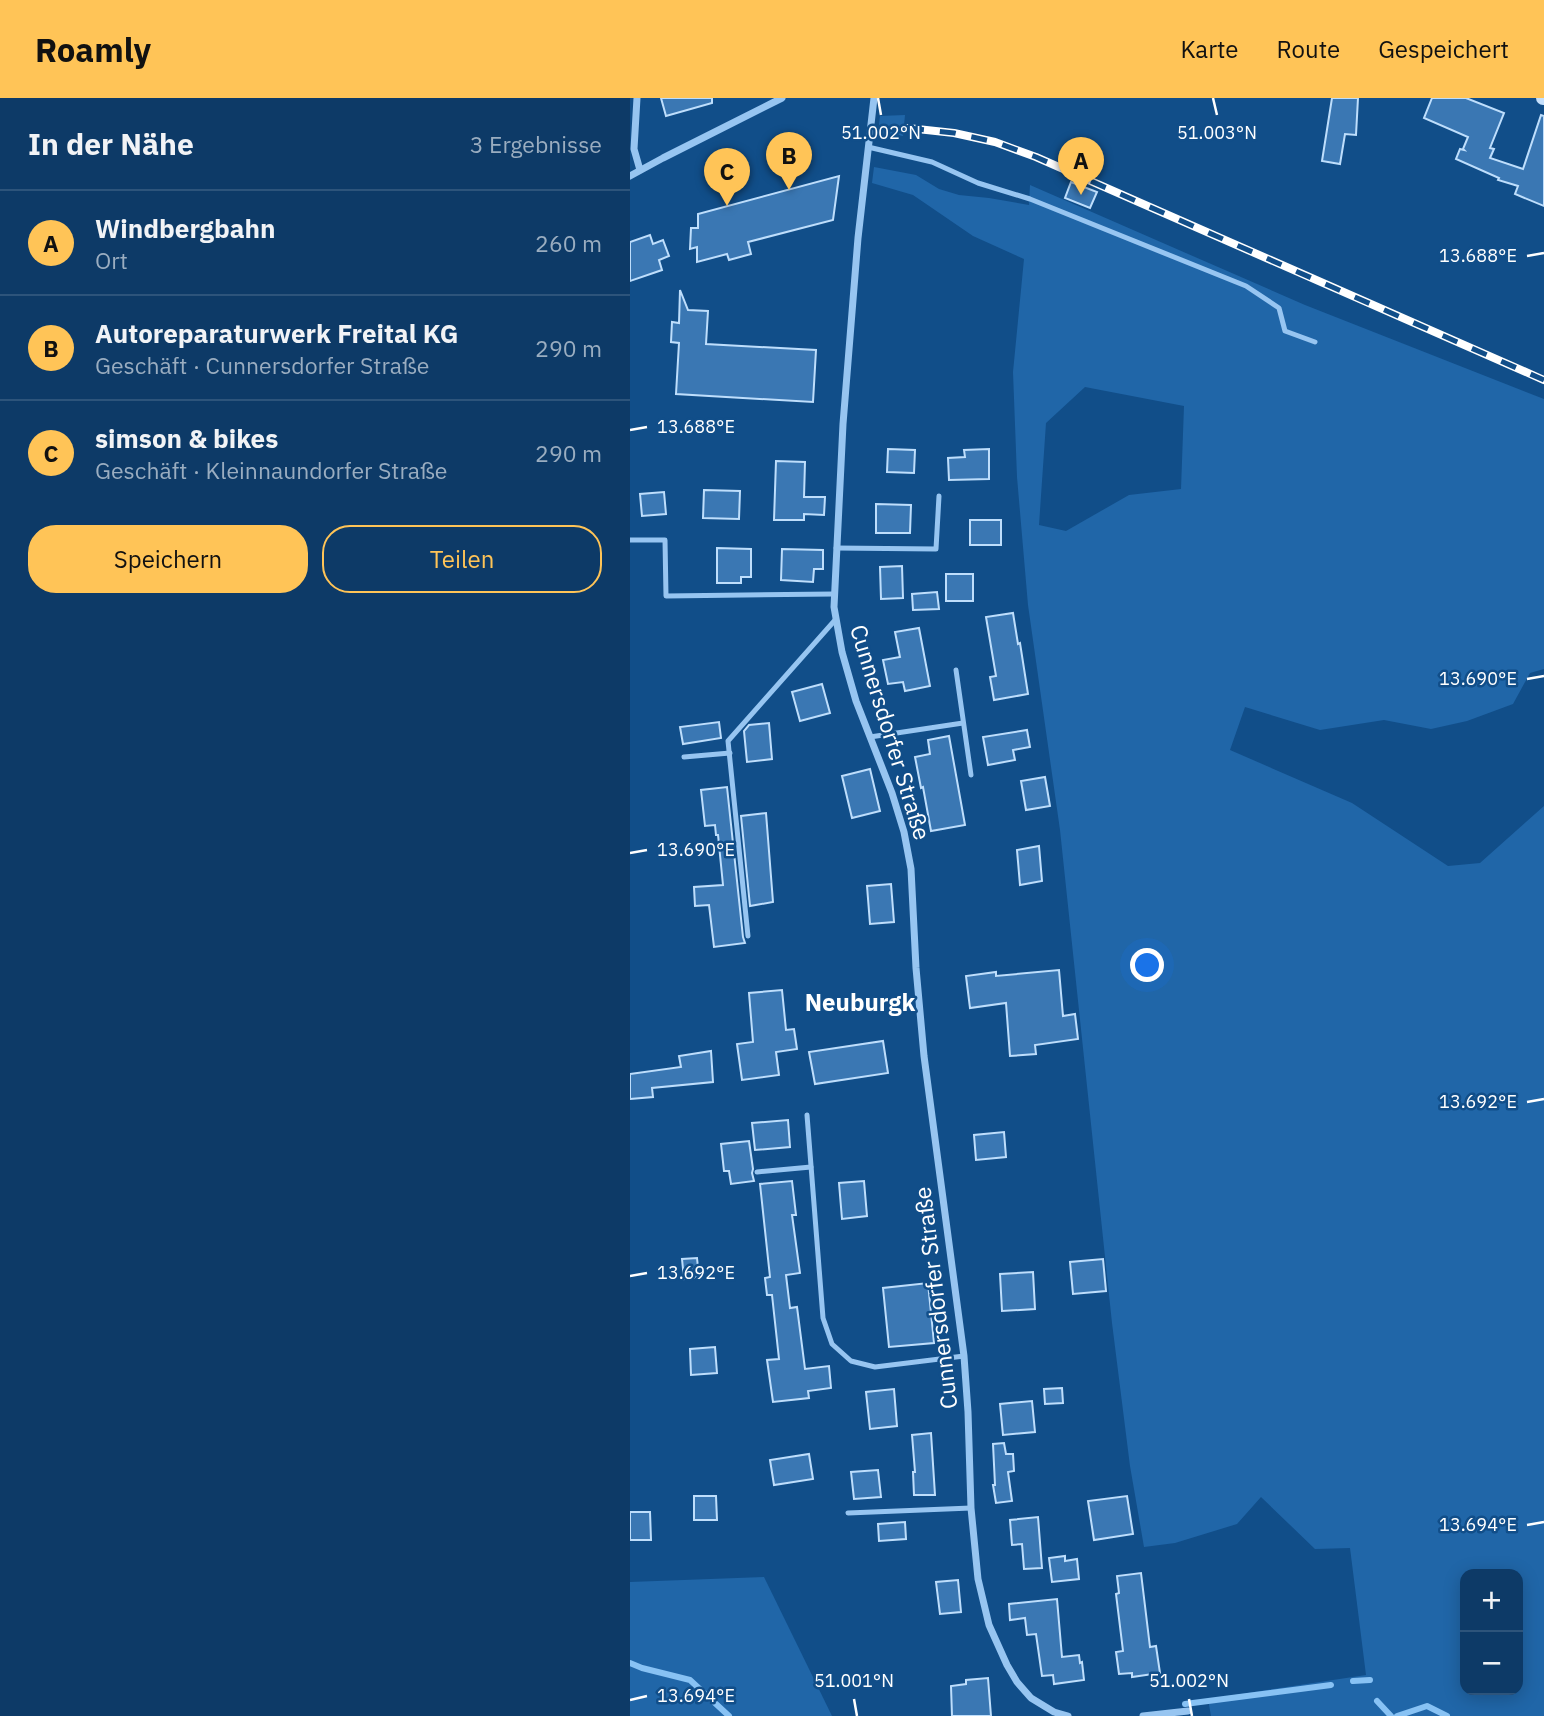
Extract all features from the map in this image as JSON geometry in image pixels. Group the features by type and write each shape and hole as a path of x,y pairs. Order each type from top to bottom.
{"street":[{"path":"638,98 632,145 640,170"},
{"path":"630,176 782,98"},
{"name":"Cunnersdorfer Straße","path":"874,98 858,238 843,424 834,607 842,652 856,701 896,806 912,869 916,968 924,1056 964,1356 971,1508 978,1580 989,1625 1017,1682 1031,1698 1054,1712 1068,1716"},
{"path":"1143,1716 1188,1711"}],"lane":[{"path":"868,147 932,162 978,183 1030,199 1246,286 1279,309 1285,331 1315,342"},
{"path":"836,548 936,549 939,496"},
{"path":"630,540 665,540 666,596 834,594"},
{"path":"748,936 728,741 836,618"},
{"path":"956,670 971,775"},
{"path":"870,737 963,723"},
{"path":"684,757 730,753"},
{"path":"807,1115 823,1318 832,1344 851,1361 875,1367 964,1356"},
{"path":"757,1172 811,1167"},
{"path":"848,1513 971,1508"}],"shaded area":[{"path":"905,115 903,136 878,133 880,116"},
{"path":"874,167 916,175 939,189 959,195 1029,205 1030,185 1305,305 1544,399 1544,669 1530,673 1513,704 1467,721 1431,729 1384,720 1320,730 1245,707 1230,750 1352,803 1448,866 1480,863 1544,806 1544,1716 1211,1716 1208,1699 1366,1675 1350,1548 1315,1549 1261,1497 1237,1524 1175,1543 1144,1547 1130,1466 1112,1323 1060,830 1028,605 1017,477 1013,372 1024,259 973,236 913,195 872,183","holes":["1085,387 1184,406 1181,489 1129,495 1066,531 1039,525 1046,423"]},
{"path":"764,1577 832,1716 630,1716 630,1582"}],"building":[{"path":"661,98 712,98 712,103 666,116"},
{"path":"1332,98 1358,98 1356,135 1345,134 1340,164 1322,161"},
{"path":"1432,98 1466,98 1504,113 1490,148 1494,149 1490,158 1523,169 1541,115 1544,116 1544,206 1515,194 1518,186 1498,180 1499,178 1456,159 1460,149 1464,150 1468,137 1424,118"},
{"path":"839,176 833,220 748,242 751,254 729,260 727,254 697,262 697,247 690,249 691,228 698,228 698,214"},
{"path":"1071,182 1097,192 1090,208 1065,198"},
{"path":"650,235 653,244 663,240 669,256 659,260 662,270 630,281 630,242"},
{"path":"680,290 688,310 708,311 706,344 816,350 813,402 676,394 679,343 671,342 672,322 679,323"},
{"path":"888,449 915,450 914,473 887,472"},
{"path":"989,449 989,479 949,480 948,458 965,457 964,450"},
{"path":"776,461 805,462 804,497 825,497 824,515 804,514 804,520 774,520"},
{"path":"704,490 740,491 739,519 703,518"},
{"path":"664,492 666,514 642,516 640,494"},
{"path":"876,504 911,505 910,533 876,533"},
{"path":"970,520 1001,520 1001,545 970,545"},
{"path":"717,548 751,549 751,577 741,577 741,583 717,583"},
{"path":"782,549 823,550 823,569 814,569 813,582 781,580"},
{"path":"902,566 903,598 881,599 880,567"},
{"path":"946,574 973,574 973,601 946,601"},
{"path":"937,592 939,609 913,610 912,594"},
{"path":"1013,613 1028,694 994,700 990,677 996,676 986,617"},
{"path":"919,628 930,686 905,691 903,682 888,684 883,660 900,657 895,632"},
{"path":"822,684 830,713 800,721 792,692"},
{"path":"719,722 721,738 683,744 680,727"},
{"path":"769,723 772,759 747,762 744,731 749,725"},
{"path":"1027,730 1030,747 1013,750 1015,760 988,765 983,737"},
{"path":"949,736 965,825 931,831 915,757 930,754 928,740"},
{"path":"870,769 880,811 852,818 842,776"},
{"path":"1045,777 1050,806 1026,810 1021,781"},
{"path":"727,787 745,943 714,947 709,905 695,906 694,887 723,885 718,835 715,825 705,826 701,790"},
{"path":"766,813 773,902 750,906 741,816"},
{"path":"1039,846 1042,881 1020,885 1017,850"},
{"path":"891,884 894,922 870,924 867,886"},
{"path":"1059,970 1063,1016 1075,1014 1078,1039 1035,1045 1036,1054 1010,1056 1006,1003 970,1008 966,976"},
{"path":"782,990 786,1030 794,1029 797,1049 776,1052 779,1075 742,1080 737,1044 753,1042 749,993"},
{"path":"883,1041 888,1073 815,1084 809,1052"},
{"path":"711,1051 713,1082 652,1088 653,1097 630,1099 630,1074 681,1067 679,1056"},
{"path":"788,1120 790,1147 755,1150 752,1123"},
{"path":"1004,1132 1006,1157 976,1160 974,1135"},
{"path":"749,1141 754,1181 731,1184 729,1171 724,1171 721,1144"},
{"path":"792,1181 796,1215 792,1215 800,1273 786,1275 790,1308 797,1307 805,1369 829,1366 831,1388 808,1391 809,1398 773,1402 767,1360 779,1359 772,1295 767,1295 765,1278 770,1277 760,1184"},
{"path":"864,1181 867,1216 842,1219 839,1183"},
{"path":"697,1258 699,1277 684,1279 682,1259"},
{"path":"1103,1259 1106,1291 1073,1294 1070,1262"},
{"path":"1033,1272 1035,1309 1002,1311 1000,1274"},
{"path":"928,1283 934,1343 889,1347 883,1288"},
{"path":"715,1347 717,1373 691,1375 690,1349"},
{"path":"1062,1388 1063,1403 1045,1404 1044,1389"},
{"path":"894,1389 897,1426 870,1429 866,1392"},
{"path":"1032,1401 1035,1432 1003,1435 1000,1404"},
{"path":"931,1433 935,1495 914,1495 912,1435"},
{"path":"1004,1443 1006,1454 1013,1454 1014,1471 1008,1472 1012,1501 996,1503 993,1444"},
{"path":"809,1454 813,1479 774,1485 770,1460"},
{"path":"878,1470 881,1497 854,1499 851,1472"},
{"path":"694,1496 716,1496 717,1520 694,1520"},
{"path":"1127,1496 1133,1534 1094,1540 1088,1501"},
{"path":"630,1512 650,1512 651,1540 630,1540"},
{"path":"1038,1517 1042,1568 1024,1569 1022,1544 1012,1545 1010,1520"},
{"path":"905,1522 906,1539 879,1541 878,1524"},
{"path":"1065,1556 1065,1561 1077,1559 1079,1579 1052,1582 1049,1558"},
{"path":"1141,1573 1150,1647 1156,1646 1160,1673 1132,1677 1132,1673 1119,1674 1116,1652 1123,1651 1116,1594 1119,1593 1117,1576"},
{"path":"958,1580 961,1612 940,1614 936,1582"},
{"path":"1057,1599 1062,1657 1079,1655 1084,1680 1054,1684 1053,1675 1042,1676 1036,1634 1027,1635 1025,1618 1010,1620 1009,1604"},
{"path":"988,1678 991,1716 952,1716 951,1686 966,1684 966,1680"}],"waterway":[{"path":"630,1663 690,1680 729,1716"},
{"path":"1353,1681 1370,1680"},
{"path":"1185,1704 1331,1685"},
{"path":"1377,1701 1391,1716"},
{"path":"1397,1716 1427,1706 1447,1716"}],"railway":[{"path":"908,128 954,133 995,142 1036,157 1544,380"}],"place":[{"name":"Autoreparaturwerk Freital KG","path":"789,190"},
{"name":"Windbergbahn","path":"1081,195"},
{"name":"simson & bikes","path":"727,206"}],"district":[{"name":"Neuburgk","path":"860,1002"}]}
